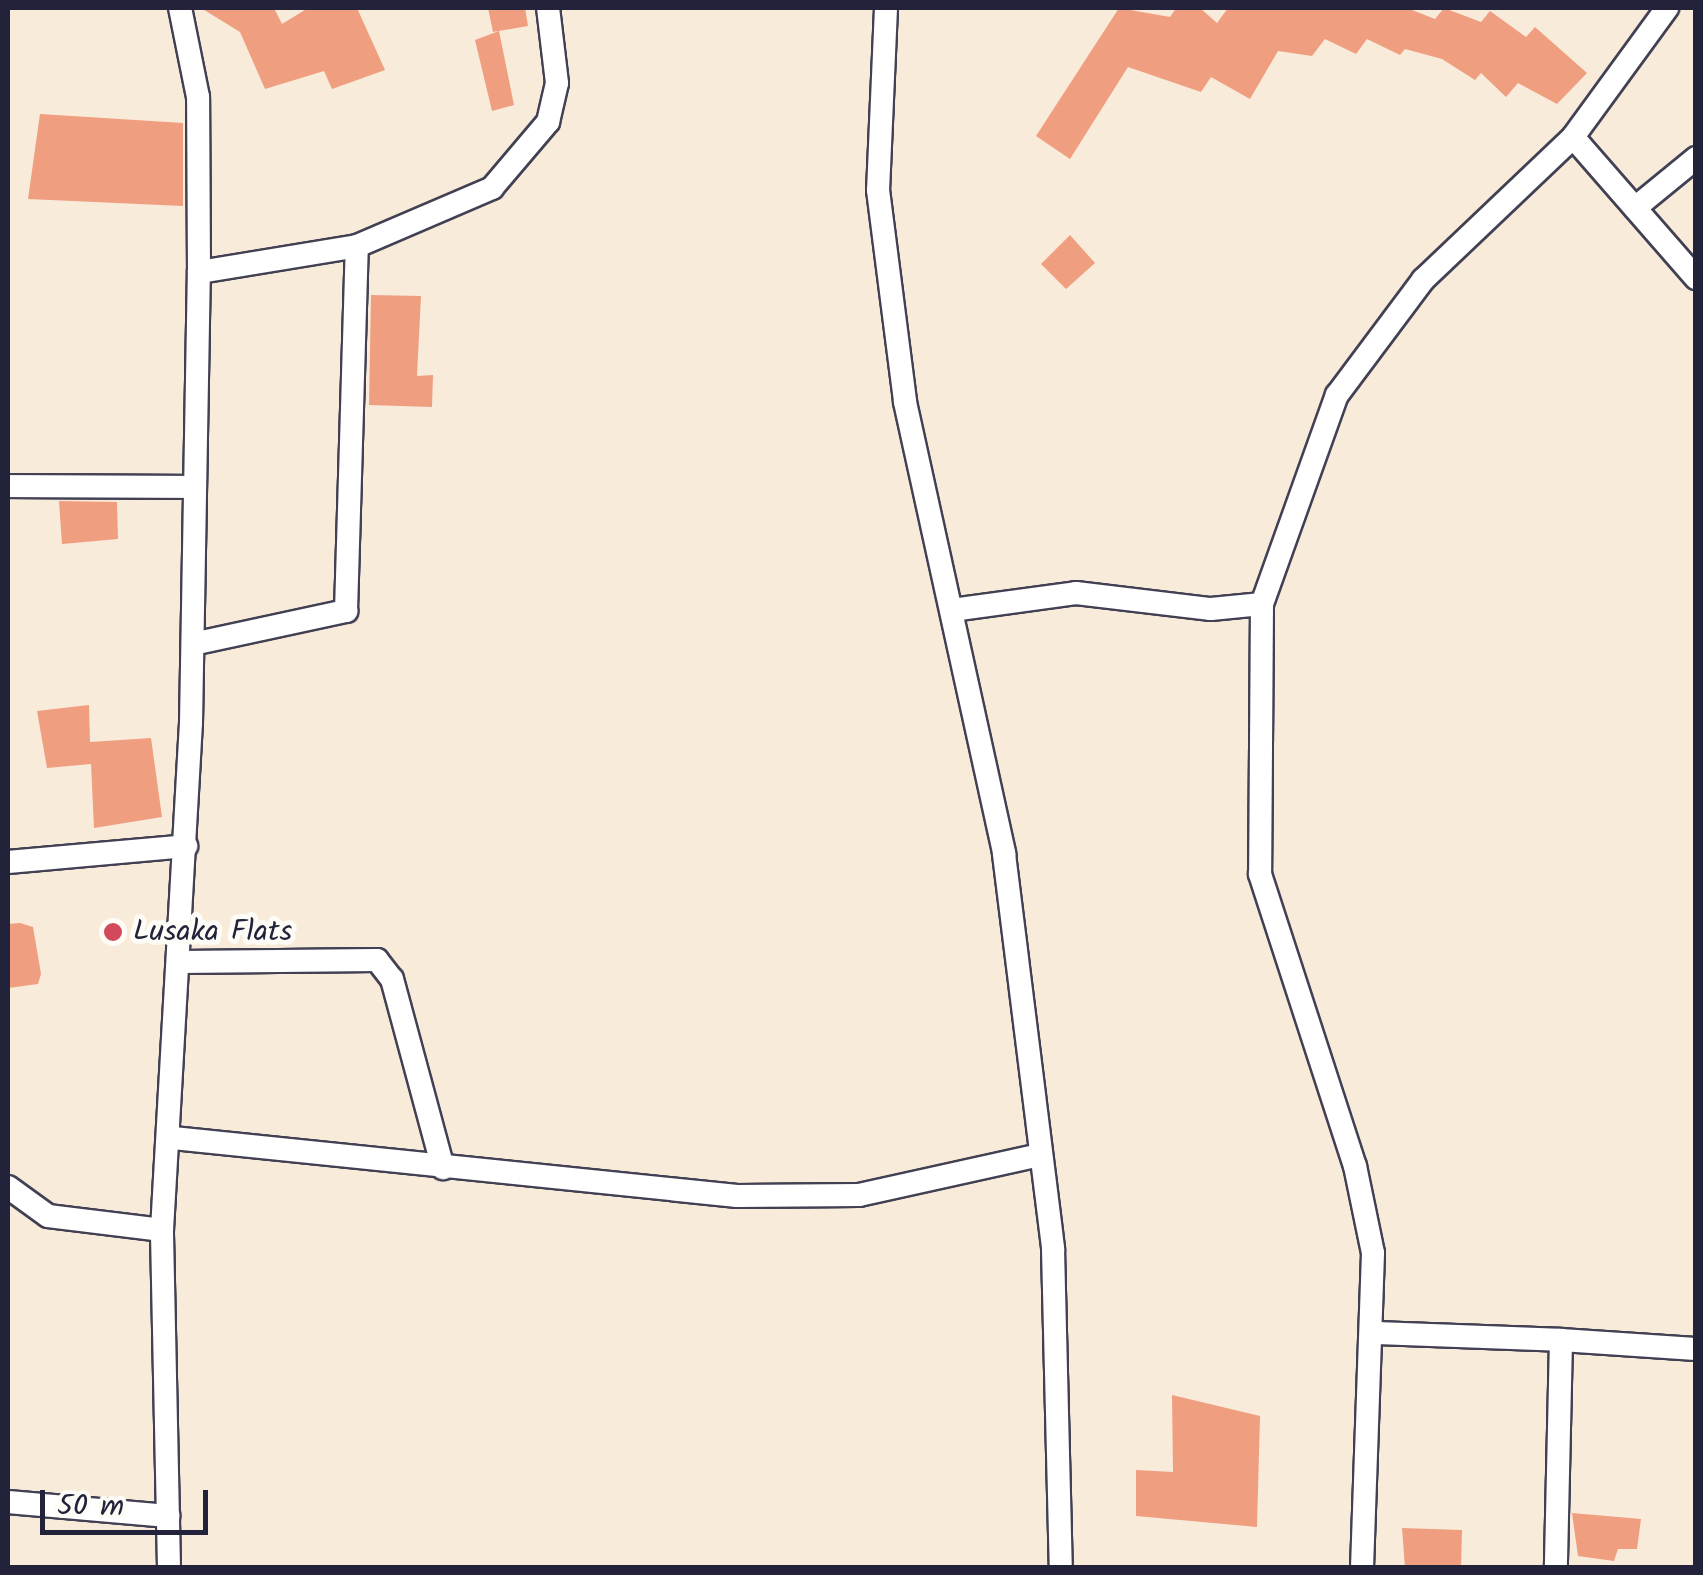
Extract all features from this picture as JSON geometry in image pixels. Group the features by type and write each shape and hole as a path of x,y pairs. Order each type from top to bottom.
{"street":[{"path":"169,1568 162,1230 172,1138 186,846 199,272 198,97 180,8"},
{"path":"199,272 357,246 452,210 522,158 548,122 558,82 548,8"},
{"path":"886,8 878,190 905,402 1004,854 1053,1249 1060,1568"},
{"path":"1363,1566 1374,1334 1373,1253 1354,1166 1260,874 1262,604 1337,395 1423,280 1573,137 1667,8"},
{"path":"1573,137 1696,278"},
{"path":"1635,208 1696,158"},
{"path":"193,644 346,611 357,246"},
{"path":"8,486 195,488"},
{"path":"952,610 1076,594 1211,609 1262,604"},
{"path":"8,862 186,846"},
{"path":"180,962 377,960 392,979 444,1168"},
{"path":"172,1138 738,1196 859,1194 1039,1155"},
{"path":"8,1186 48,1216 162,1230"},
{"path":"1374,1334 1696,1349"},
{"path":"1556,1568 1562,1340"},
{"path":"8,1502 168,1516"}],"building":[{"path":"201,8 274,8 282,24 308,8 357,8 385,70 332,89 324,71 265,89 240,32"},
{"path":"488,8 525,8 528,26 493,32"},
{"path":"1119,8 1170,17 1176,8 1200,8 1217,23 1228,8 1407,8 1435,19 1444,8 1481,22 1490,11 1526,37 1535,27 1587,73 1557,104 1518,83 1506,97 1481,73 1475,80 1442,59 1405,49 1400,55 1367,39 1356,54 1325,39 1312,56 1278,51 1250,99 1211,77 1201,92 1128,67 1070,159 1036,136"},
{"path":"499,31 514,105 492,111 475,40"},
{"path":"40,114 183,123 183,206 28,199"},
{"path":"1070,235 1095,263 1066,289 1041,264"},
{"path":"371,295 421,296 417,376 433,375 432,407 369,405"},
{"path":"59,501 117,502 118,539 62,544"},
{"path":"89,705 90,742 151,738 162,817 94,828 91,764 47,768 37,711"},
{"path":"8,924 33,927 41,974 38,984 8,988"},
{"path":"1172,1395 1260,1416 1257,1527 1136,1516 1136,1470 1173,1472"},
{"path":"1572,1513 1641,1519 1637,1549 1618,1549 1614,1561 1578,1556"},
{"path":"1402,1528 1462,1530 1461,1568 1405,1568"}],"place":[{"name":"Lusaka Flats","path":"113,932"}]}
